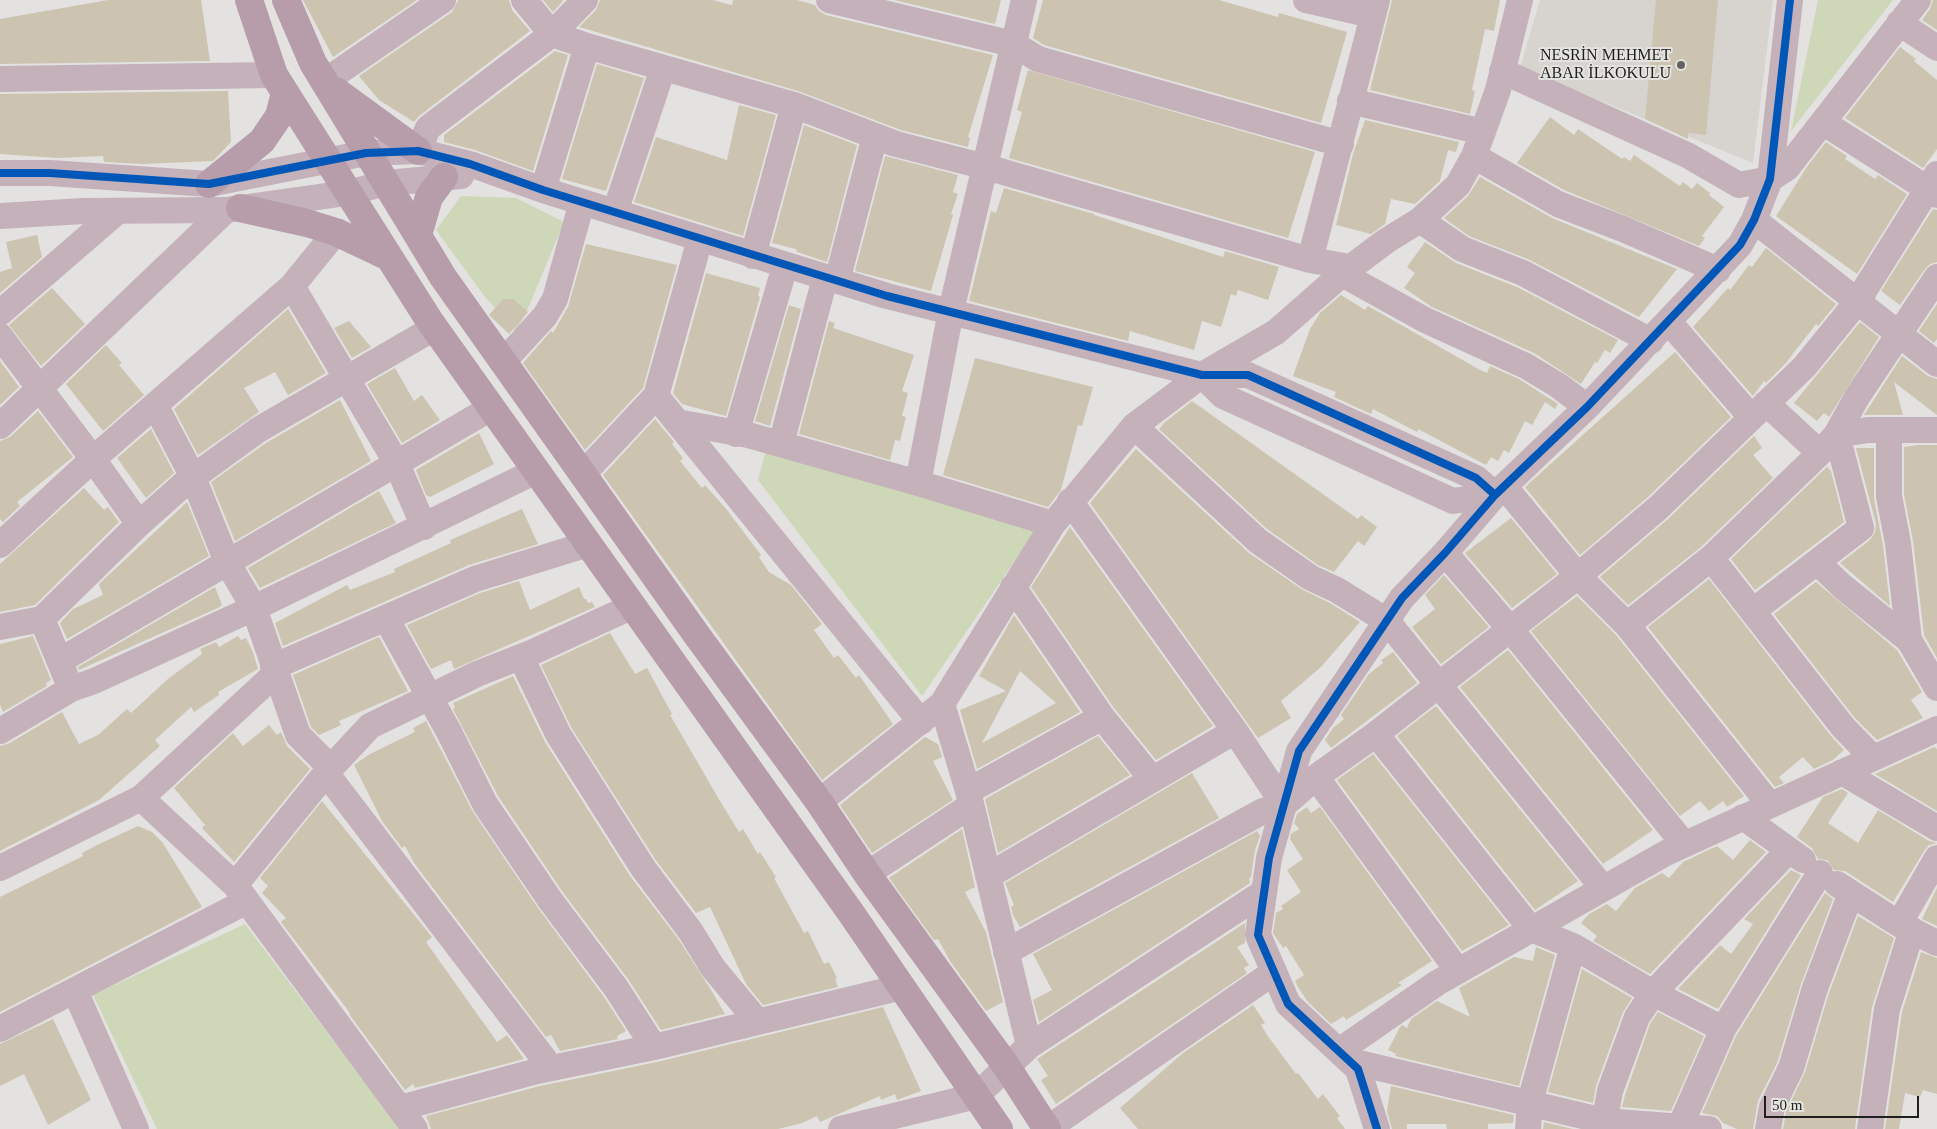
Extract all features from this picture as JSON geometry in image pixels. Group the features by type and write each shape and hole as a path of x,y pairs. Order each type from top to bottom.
{"main road":[{"path":"249,0 279,84 434,328 633,606 999,1129"},
{"path":"286,0 313,63 443,277 696,634 819,802 867,874 1007,1066 1047,1129"},
{"path":"324,82 418,151"},
{"path":"210,184 262,141 279,116 279,84"},
{"path":"418,235 429,197 444,177"},
{"path":"233,209 307,222 336,232 390,257"}],"street":[{"path":"324,82 443,0"},
{"path":"524,0 552,34 587,46 794,105 896,144 986,167 1346,270 1425,320 1526,366 1559,386 1587,407"},
{"path":"418,151 428,128 552,34 584,0"},
{"path":"829,0 1013,44 1038,59 1341,144"},
{"path":"918,482 951,311 1024,0"},
{"path":"1306,0 1374,8 1310,260"},
{"path":"819,802 942,704 1053,524 1070,501 1134,426 1202,375 1276,332 1346,270 1420,220 1458,185 1479,144 1502,71 1520,0"},
{"path":"1376,1129 1358,1069 1288,1004 1258,935 1269,858 1299,751 1402,598 1445,553 1500,490 1587,407 1740,245 1754,220 1770,179 1790,0"},
{"path":"1502,71 1686,155 1739,185 1770,179 1787,168 1824,123 1899,22 1918,0"},
{"path":"1899,22 1937,48"},
{"path":"543,190 587,46"},
{"path":"615,212 663,68"},
{"path":"0,79 279,84"},
{"path":"1350,101 1479,144 1558,204 1623,229 1718,270"},
{"path":"753,256 794,105"},
{"path":"1006,952 1263,811 1284,805 1316,778 1376,734 1510,630 1551,595 1578,576 1658,508 1805,366 1857,302 1934,186 1824,123"},
{"path":"781,444 875,136"},
{"path":"0,172 50,173 210,184 366,153 418,151 470,164 543,190 831,280 1202,375 1223,396 1453,501 1500,490"},
{"path":"0,216 233,209 347,192 387,183 492,173"},
{"path":"503,362 545,316 555,299 582,202"},
{"path":"0,426 39,387 233,209"},
{"path":"0,313 118,211"},
{"path":"1420,220 1462,250 1532,277 1651,341"},
{"path":"1754,220 1937,364"},
{"path":"0,545 93,459 292,286 336,232"},
{"path":"583,474 656,396 700,239"},
{"path":"736,434 785,266"},
{"path":"1627,625 1711,558 1831,441 1898,334 1937,277"},
{"path":"292,286 396,462 424,528"},
{"path":"1669,322 1759,410 1831,441 1889,430 1936,429"},
{"path":"0,627 42,619 139,524 193,477 258,430 434,328"},
{"path":"0,336 93,459 139,524"},
{"path":"656,396 921,722"},
{"path":"155,405 193,477 227,562 254,608 298,735 329,770 551,1068"},
{"path":"61,660 491,408"},
{"path":"676,422 781,444 918,482 1053,524"},
{"path":"1134,426 1258,541 1311,578 1337,590 1387,621 1603,888"},
{"path":"1889,430 1890,496 1898,544 1909,640"},
{"path":"1753,611 1861,528 1831,441"},
{"path":"0,731 71,689 94,681 254,608 424,528 536,471"},
{"path":"1500,490 1578,576 1627,625 1770,805"},
{"path":"1070,501 1235,731 1284,805"},
{"path":"0,868 140,798 274,670 475,579 588,544"},
{"path":"1445,553 1684,844"},
{"path":"1711,558 1843,727 1873,758"},
{"path":"1817,562 1843,587 1909,640 1937,688"},
{"path":"1013,587 1102,717 1152,779"},
{"path":"0,1029 75,991 241,893 329,770 370,726 477,674 521,657 633,606"},
{"path":"386,618 430,697 484,804 550,900 616,988 654,1048"},
{"path":"42,619 61,660 71,689"},
{"path":"521,657 558,734 642,868 690,932 713,968 758,1022"},
{"path":"942,704 969,799 1029,1046"},
{"path":"867,874 969,799 1102,717"},
{"path":"988,876 1235,731"},
{"path":"1344,1056 1458,971 1603,888 1684,844 1873,758 1934,733"},
{"path":"1376,734 1531,929 1572,946 1653,993 1723,1029"},
{"path":"1842,772 1937,828"},
{"path":"1316,778 1458,971"},
{"path":"140,798 241,893 415,1129"},
{"path":"1743,817 1851,893 1906,927 1937,943"},
{"path":"1603,1125 1610,1091 1637,1017 1653,993 1789,850"},
{"path":"1870,1129 1887,1009 1906,927 1937,858"},
{"path":"1679,1127 1723,1029 1820,872"},
{"path":"840,1129 976,1096 1029,1046 1264,892"},
{"path":"1768,1129 1772,1107 1791,1068 1815,988 1851,893"},
{"path":"1528,1129 1530,1102 1572,946"},
{"path":"1047,1129 1274,972"},
{"path":"400,1108 551,1068 654,1048 902,988"},
{"path":"75,991 136,1129"},
{"path":"1344,1056 1530,1102 1603,1125 1709,1129"}],"shaded area":[{"path":"1540,0 1773,0 1753,163 1520,68"}],"green space":[{"path":"1818,0 1893,0 1791,131"},
{"path":"461,196 516,198 564,222 527,311 516,331 485,297 436,230"},
{"path":"767,446 1037,529 922,696 758,480"},
{"path":"245,924 400,1129 157,1129 93,995"}],"building":[{"path":"108,0 201,0 210,61 0,64 0,19"},
{"path":"303,0 417,0 333,57"},
{"path":"458,0 509,0 512,10 530,31 419,116 414,122 379,100 359,76 452,12"},
{"path":"543,0 562,0 563,1 553,12"},
{"path":"600,0 712,0 732,5 733,0 797,0 815,5 819,11 826,15 993,55 968,137 970,138 968,147 901,130 798,91 579,27 596,10"},
{"path":"894,0 1001,0 995,24"},
{"path":"1043,0 1219,0 1278,17 1279,13 1347,32 1321,123 1044,45 1033,38"},
{"path":"1392,0 1500,0 1494,31 1485,29 1472,90 1475,91 1470,114 1370,90"},
{"name":"NESRİN MEHMET ABAR İLKOKULU","path":"1656,0 1718,0 1706,135 1688,133 1688,139 1645,119"},
{"path":"1933,0 1937,0 1937,30 1922,20 1930,9"},
{"path":"1900,47 1916,59 1914,61 1937,80 1937,149 1923,168 1845,118"},
{"path":"555,51 568,55 533,171 475,150 444,142 444,135"},
{"path":"597,64 644,78 606,191 562,179"},
{"path":"1028,70 1315,152 1288,238 1009,158 1022,112 1017,110"},
{"path":"228,91 231,142 213,161 142,164 104,162 103,156 58,158 0,154 0,94"},
{"path":"739,105 776,115 743,236 634,202 656,137 727,160"},
{"path":"1550,117 1574,135 1578,129 1622,159 1624,157 1630,161 1634,155 1680,186 1683,182 1692,189 1697,183 1710,193 1709,195 1724,207 1702,236 1705,238 1699,246 1564,190 1517,163"},
{"path":"1365,120 1459,142 1456,152 1448,150 1440,181 1415,204 1391,199 1385,224 1371,234 1336,225 1353,154"},
{"path":"804,125 857,145 827,262 797,252 796,249 772,243"},
{"path":"1826,142 1847,156 1845,159 1875,179 1878,175 1907,194 1857,274 1776,216 1806,168"},
{"path":"885,156 958,175 953,192 958,194 931,291 855,271"},
{"path":"1480,177 1552,218 1677,269 1639,317 1530,260 1469,236 1444,218 1468,196"},
{"path":"1004,188 1094,214 1223,257 1225,251 1279,267 1268,300 1238,290 1236,296 1231,294 1221,327 1202,321 1194,350 1130,331 1128,341 969,301 991,211 996,213"},
{"path":"1933,209 1937,210 1937,262 1930,264 1925,269 1900,305 1881,291"},
{"path":"37,235 42,257 0,293 0,272 12,268 6,242"},
{"path":"1425,242 1456,263 1517,287 1618,340 1610,353 1605,350 1581,384 1534,353 1432,307 1404,288 1415,273 1407,267"},
{"path":"586,244 677,265 643,388 585,450 523,363 551,331 553,333 568,307"},
{"path":"1766,248 1836,304 1818,326 1816,324 1785,364 1766,383 1764,381 1753,396 1693,327 1728,288 1730,290 1749,265 1752,267"},
{"path":"706,273 760,288 758,296 760,297 726,416 682,404 673,393"},
{"path":"52,288 85,324 41,366 9,325"},
{"path":"1341,295 1365,310 1368,306 1480,370 1487,373 1490,366 1519,379 1558,404 1555,409 1545,402 1532,425 1525,421 1509,453 1504,450 1498,461 1491,457 1486,465 1418,429 1417,432 1373,409 1371,414 1334,397 1336,392 1293,376 1310,329 1320,313"},
{"path":"503,299 513,299 528,312 509,334 489,315"},
{"path":"1937,304 1937,339 1934,343 1919,331"},
{"path":"789,305 801,309 770,426 755,421"},
{"path":"288,309 326,373 288,395 275,372 244,388 259,412 198,455 174,409"},
{"path":"349,321 371,347 352,358 334,328"},
{"path":"829,321 835,323 833,328 914,355 902,391 908,393 902,416 906,417 900,441 895,440 890,460 799,434"},
{"path":"1860,322 1879,337 1829,417 1824,413 1817,421 1794,403"},
{"path":"106,345 122,363 119,365 144,395 103,431 66,384"},
{"path":"1675,352 1731,417 1648,497 1580,555 1525,487"},
{"path":"1902,356 1928,376 1937,379 1937,415 1894,382 1903,415 1864,415"},
{"path":"975,358 1093,387 1082,426 1078,425 1061,490 1048,507 943,475"},
{"path":"0,361 19,387 0,405"},
{"path":"395,368 414,401 422,395 440,420 402,443 367,384"},
{"path":"340,400 371,461 235,541 211,482 266,443"},
{"path":"1192,401 1358,519 1361,515 1377,527 1364,546 1358,541 1334,572 1318,565 1267,529 1159,429"},
{"path":"38,411 73,457 17,502 20,506 3,522 0,519 0,441 10,437"},
{"path":"655,419 674,442 672,444 683,458 680,461 702,488 705,485 727,510 761,555 759,557 769,572 791,585 822,624 814,630 834,658 838,655 856,678 859,675 893,724 822,780 603,475"},
{"path":"151,429 174,473 146,498 117,458"},
{"path":"479,433 494,464 430,497 426,495 416,470"},
{"path":"1754,436 1762,448 1753,455 1773,478 1701,547 1628,605 1600,577 1668,519"},
{"path":"1937,445 1937,658 1924,635 1913,541 1904,495 1904,447"},
{"path":"1856,448 1874,448 1874,499 1883,545 1890,606 1840,563 1870,540 1875,532 1876,524"},
{"path":"1136,449 1249,553 1303,590 1330,603 1360,622 1321,667 1281,701 1291,718 1258,738 1090,503"},
{"path":"1827,467 1831,471 1844,522 1755,590 1731,559"},
{"path":"84,488 104,510 108,507 119,522 35,605 0,612 0,564"},
{"path":"379,491 396,523 260,588 248,568"},
{"path":"187,502 209,556 67,639 60,623 73,609 103,595 99,584"},
{"path":"522,509 538,544 469,565 283,646 275,623 347,585 350,590 395,572 394,569 451,543 450,540"},
{"path":"1511,518 1557,574 1512,608 1465,553"},
{"path":"1070,527 1213,726 1156,760 1114,708 1031,587"},
{"path":"1444,575 1489,627 1441,664 1412,627 1435,609 1425,595"},
{"path":"1709,579 1831,736 1844,750 1833,760 1814,769 1803,757 1779,777 1784,783 1775,787 1648,627"},
{"path":"519,581 530,610 579,587 584,599 588,603 592,602 595,607 454,669 451,660 431,669 407,625 480,593"},
{"path":"1816,582 1897,650 1922,692 1911,700 1923,718 1877,740 1854,717 1774,614"},
{"path":"215,587 222,605 218,608 79,670 78,667"},
{"path":"1577,596 1616,635 1744,796 1727,807 1723,801 1709,811 1700,801 1680,816 1531,631"},
{"path":"1014,615 1080,712 977,769 960,710 1006,691 979,676","holes":["1020,671 1056,703 982,743"]},
{"path":"610,633 635,674 647,668 672,714 670,715 720,801 739,832 743,829 758,854 760,852 776,877 774,878 804,933 808,931 824,964 829,962 837,978 835,979 838,987 763,1005 746,984 710,907 696,913 655,859 571,727 541,665"},
{"path":"33,636 51,680 46,683 47,686 3,712 0,705 0,644"},
{"path":"238,636 241,640 246,638 258,669 218,692 219,695 194,712 191,707 155,740 160,746 99,800 0,851 0,746 8,744 62,712 79,744 98,735 127,709 131,713 169,678 202,654 200,649 216,642 219,647"},
{"path":"379,637 408,691 339,721 341,725 319,735 311,727 293,675"},
{"path":"1508,650 1653,830 1603,864 1460,687"},
{"path":"1393,652 1417,683 1331,748 1325,740 1333,728 1344,719 1341,715 1369,674 1383,663 1381,660"},
{"path":"513,676 545,742 630,876 679,940 725,1014 661,1030 628,979 562,891 498,796 453,709 455,708 453,703"},
{"path":"1436,706 1578,881 1535,910 1397,736"},
{"path":"426,721 473,812 538,908 604,997 626,1031 617,1036 618,1039 560,1051 551,1035 546,1037 414,863 405,846 402,848 382,821 354,765 370,754 415,732 413,728"},
{"path":"269,725 277,735 281,732 287,746 310,769 234,862 202,828 205,825 174,788 233,733 243,746"},
{"path":"1098,736 1130,775 998,853 985,799"},
{"path":"925,737 938,744 942,757 933,761 953,800 872,853 840,805"},
{"path":"1934,747 1937,749 1937,811 1875,774"},
{"path":"1373,754 1509,925 1462,951 1337,780"},
{"path":"1192,773 1219,818 1020,927 1013,915 1011,907 1014,905 1005,883"},
{"path":"1842,789 1848,793 1828,823 1858,843 1878,810 1929,841 1937,843 1929,845 1924,851 1893,902 1845,871 1834,870 1827,860 1818,859 1812,848 1797,837 1823,797"},
{"path":"322,801 432,937 426,942 497,1042 507,1035 524,1059 415,1088 413,1084 405,1090 281,922 286,918 262,893 268,886 260,878"},
{"path":"1307,807 1311,813 1320,807 1432,961 1398,983 1402,985 1346,1020 1344,1016 1331,1024 1308,1002 1298,987 1295,981 1304,975 1286,946 1283,948 1273,933 1276,913 1283,909 1281,906 1301,892 1287,870 1303,859 1290,839 1291,834 1299,829 1294,823 1297,814"},
{"path":"138,826 152,832 163,843 202,907 0,1012 0,897 83,856 82,853 97,845"},
{"path":"962,829 975,887 965,892 986,932 1003,1002 986,1011 950,961 938,939 934,940 889,878"},
{"path":"1257,831 1260,836 1255,850 1251,877 1249,878 1250,883 1039,1022 1033,1000 1052,990 1033,954"},
{"path":"1750,840 1766,852 1650,974 1593,941 1597,936 1581,923 1589,914 1607,904 1616,911 1635,888 1662,873 1669,878 1683,862 1717,846 1733,860"},
{"path":"1791,870 1801,875 1718,1009 1678,989 1720,945 1731,954 1753,924 1744,919"},
{"path":"1937,888 1937,926 1922,919"},
{"path":"1825,893 1833,899 1801,984 1777,1063 1758,1101 1753,1129 1737,1129 1723,1123 1717,1116 1702,1113 1736,1036"},
{"path":"1858,916 1894,938 1872,1007 1855,1129 1783,1129 1786,1112 1805,1072 1829,993"},
{"path":"1245,923 1245,943 1237,947 1249,965 1244,968 1247,973 1056,1104 1041,1080 1048,1076 1037,1059"},
{"path":"1536,947 1555,955 1519,1086 1395,1056 1396,1054 1388,1050 1402,1025 1407,1028 1411,1019 1437,1001 1470,1017 1459,988 1514,957 1533,961"},
{"path":"1921,952 1937,958 1937,1094 1923,1090 1920,1097 1905,1093 1899,1129 1885,1129 1902,1012"},
{"path":"1582,969 1632,998 1623,1012 1596,1086 1593,1103 1548,1092"},
{"path":"1253,1005 1265,1023 1261,1025 1267,1035 1296,1074 1298,1073 1318,1099 1323,1094 1340,1116 1337,1118 1345,1129 1138,1129 1120,1108 1183,1053"},
{"path":"883,1007 921,1091 897,1100 895,1094 881,1100 880,1096 820,1122 817,1116 802,1123 778,1129 431,1129 426,1116 540,1086 657,1062"},
{"path":"1658,1012 1704,1036 1671,1111 1622,1107 1650,1024"},
{"path":"53,1019 91,1100 48,1125 24,1074 0,1086 0,1044"},
{"path":"1391,1086 1514,1115 1513,1123 1488,1124 1488,1129 1447,1129 1446,1124 1407,1124 1407,1129 1392,1129 1387,1111"},
{"path":"1544,1122 1573,1129 1543,1129"}],"cycle path":[{"path":"1377,1129 1358,1069 1288,1004 1258,935 1269,858 1299,751 1402,598 1445,553 1495,495 1587,407 1740,245 1754,220 1770,179 1790,0"},
{"path":"0,173 50,173 209,184 366,153 418,151 470,164 543,190 887,296 1202,375 1248,375 1476,478 1495,495"}],"place":[{"name":"NESRİN MEHMET ABAR İLKOKULU","path":"1681,65"}]}
